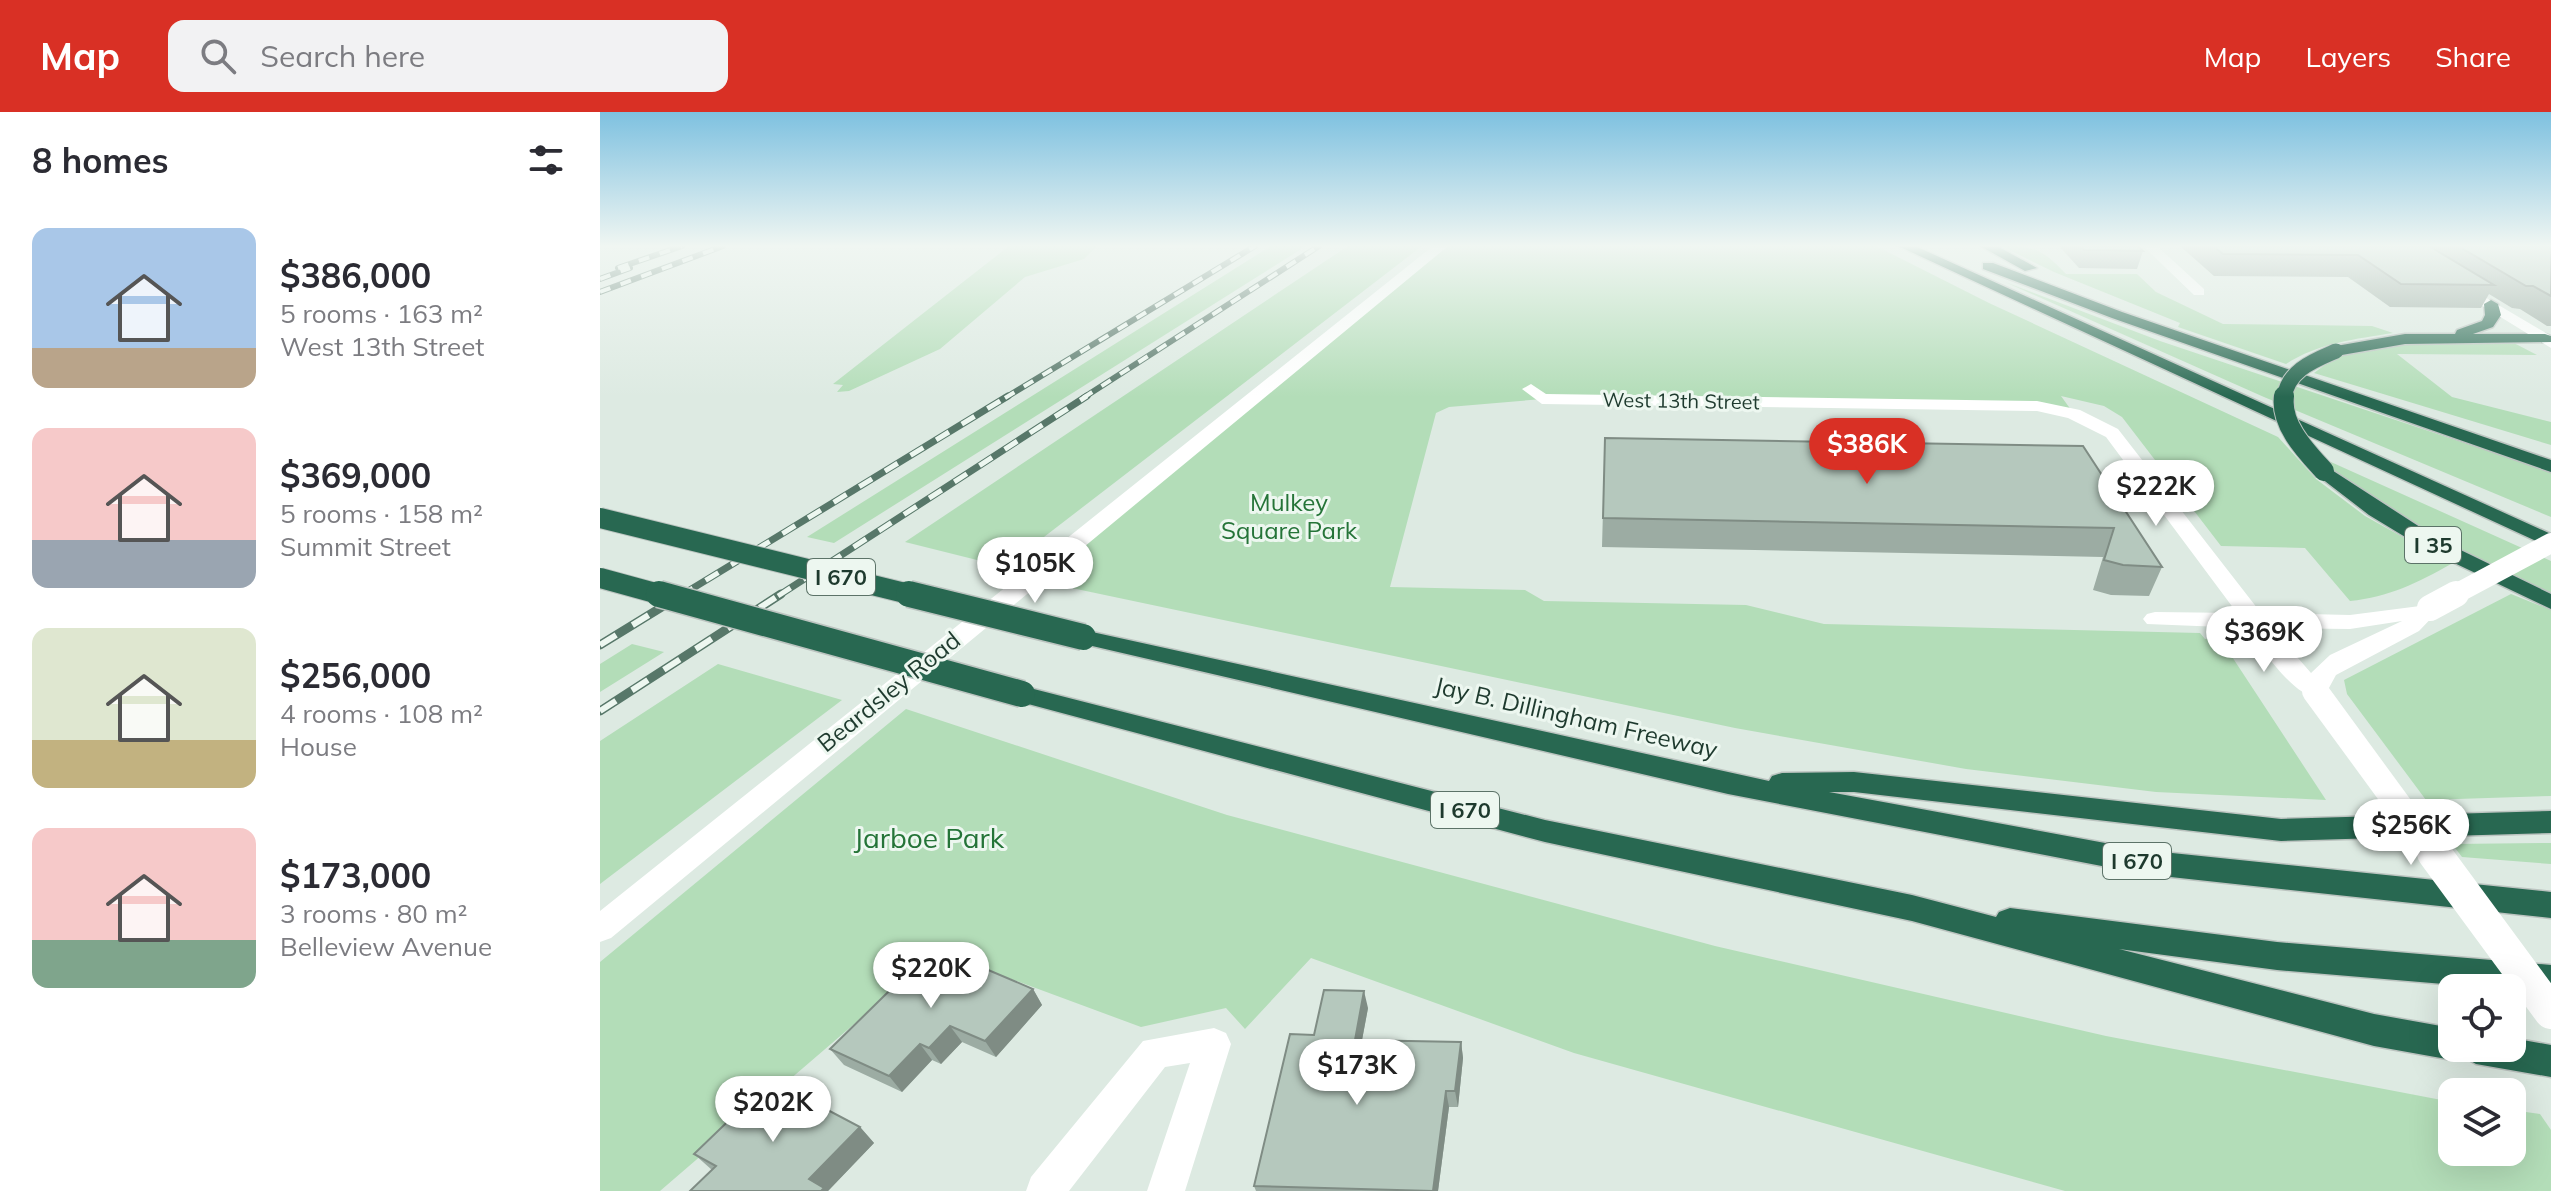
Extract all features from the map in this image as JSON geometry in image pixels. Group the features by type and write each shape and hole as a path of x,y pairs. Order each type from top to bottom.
{"highway":[{"path":"2010,296 2094,331"},
{"name":"I 35","path":"2017,296 2551,542"},
{"path":"2067,296 2551,466"},
{"path":"2099,296 2220,351"},
{"path":"2405,339 2483,328 2493,315 2491,304"},
{"path":"2405,339 2549,340"},
{"name":"I 35","path":"2405,339 2336,351 2297,371 2288,382 2281,402 2284,418 2295,439 2324,471 2374,509 2421,538 2551,602"},
{"path":"2379,405 2551,451"},
{"name":"I 35","path":"2315,431 2551,525"},
{"name":"Jay B. Dillingham Freeway","path":"600,518 1083,637 1728,784 2143,862 2551,905"},
{"name":"I 670","path":"600,578 1022,694 1545,831 1912,908 2277,956 2551,979"},
{"path":"600,591 704,607"},
{"path":"1728,784 1854,782 2281,830 2551,822"},
{"path":"1912,908 2374,1030 2438,1041"},
{"path":"2526,1057 2551,1061"}],"street":[{"name":"Beardsley Road","path":"600,929 1379,296"},
{"path":"2478,296 2549,340"},
{"name":"West 13th Street","path":"1531,389 1542,399 2037,406 2074,414 2112,433 2285,661 2315,691 2551,1012"},
{"path":"2155,619 2350,622 2394,617 2430,608 2551,542"},
{"path":"2315,691 2325,670 2378,640 2423,621 2430,608"},
{"path":"1045,1191 1155,1052 1214,1044 1166,1191"}],"green space":[{"path":"945,296 1002,296 940,349 849,391 837,392 843,385 833,384"},
{"path":"1191,296 1226,296 834,543 807,537"},
{"path":"1273,296 1357,296 1005,567 905,542"},
{"name":"Mulkey Square Park","path":"1376,296 1976,296 2278,437 2316,479 2365,516 2451,564 2402,588 2350,601 2305,548 2221,546 2122,417 2104,406 2061,396 2074,414 2037,406 1542,399 1449,407 1436,413 1390,587 1525,590 1544,601 1746,605 1824,624 2200,633 2205,639 2221,640 2326,800 2156,792 1966,769 1735,728 1029,579"},
{"path":"2037,296 2160,341 2551,472 2551,517 2264,397"},
{"path":"2114,296 2165,296 2223,324 2372,326 2393,333 2324,347 2286,364 2178,327 2180,323"},
{"path":"2512,342 2537,355 2397,354 2452,397 2551,422 2551,445 2314,373 2338,355 2385,344"},
{"path":"2322,458 2551,561 2551,594 2430,536 2371,500"},
{"path":"2511,594 2551,610 2551,796 2426,800 2347,694 2344,680"},
{"path":"632,644 664,652 600,692 600,664"},
{"path":"718,664 842,700 600,884 600,741"},
{"name":"Jarboe Park","path":"906,709 1227,815 1715,946 2106,1036 2438,1099 2438,1166 2526,1166 2526,1112 2540,1114 2551,1130 2551,1191 2065,1191 1574,1053 1311,958 1245,1029 1226,1008 1141,1027 938,952 660,1191 600,1191 600,962"},
{"path":"2551,843 2551,864 2462,857 2452,844"}],"building":[{"path":"1605,438 2083,446 2162,567 2123,565 2104,560 2114,528 1603,518"},
{"path":"934,947 1033,989 985,1041 950,1026 929,1048 920,1044 889,1076 830,1049"},
{"path":"1324,990 1364,991 1355,1040 1461,1042 1455,1091 1446,1091 1433,1191 1254,1186 1290,1034 1314,1035"},
{"path":"771,1080 860,1127 809,1179 824,1188 821,1191 690,1191 716,1166 694,1154"}],"railway":[{"path":"1005,398 1172,296"},
{"path":"1083,398 1241,296"},
{"path":"680,596 1008,396"},
{"path":"778,596 1087,396"},
{"path":"600,645 683,594"},
{"path":"600,711 781,594"}]}
